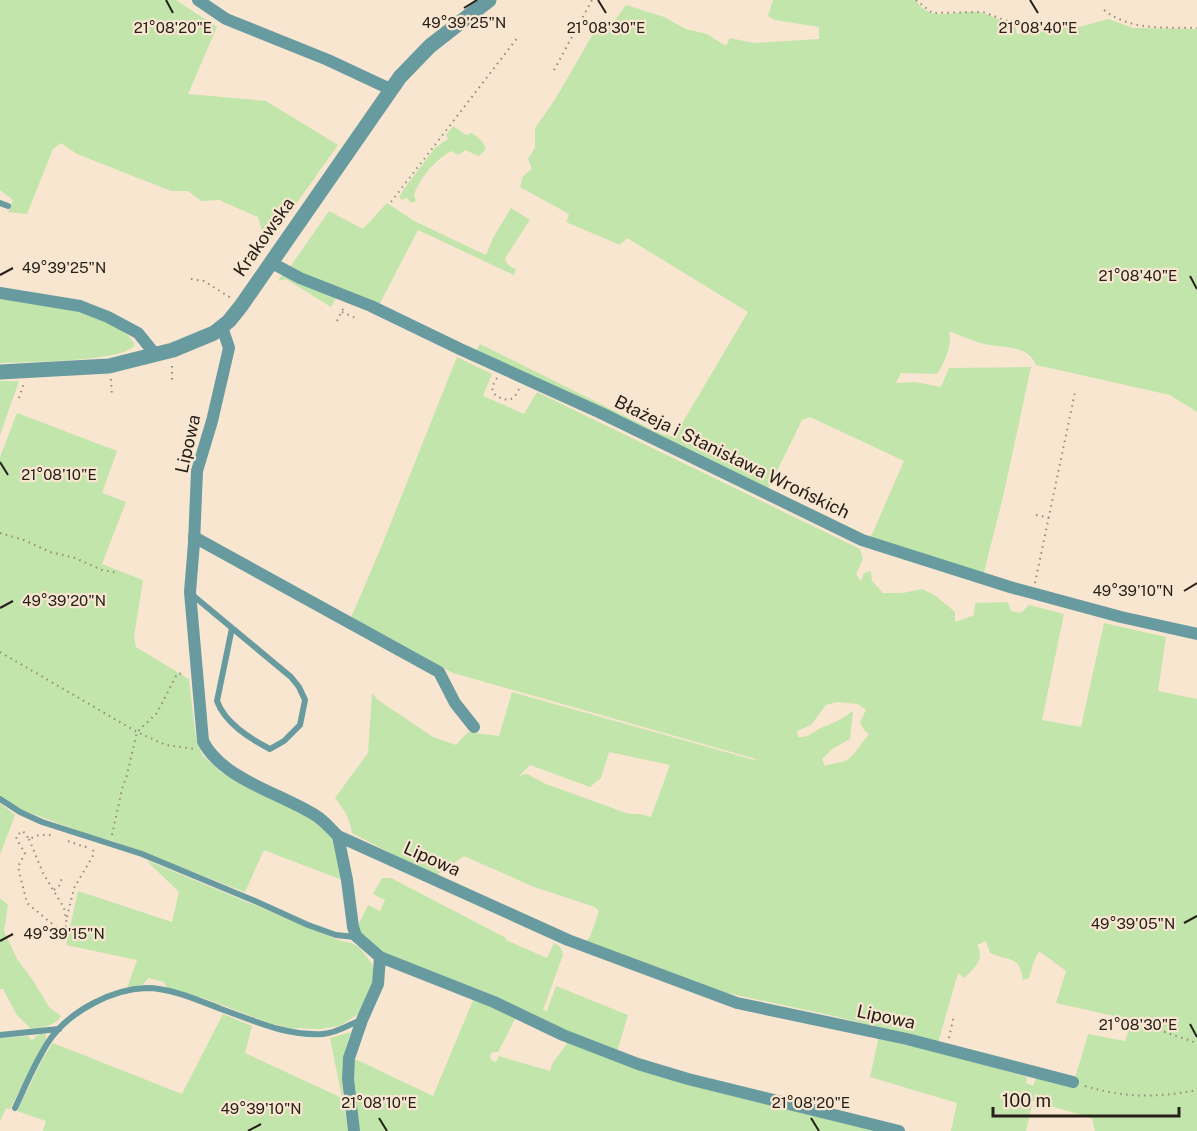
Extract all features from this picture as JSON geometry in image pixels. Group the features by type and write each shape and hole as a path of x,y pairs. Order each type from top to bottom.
{"street":[{"path":"198,0 226,19 328,60 390,89"},
{"name":"Krakowska","path":"0,372 109,366 204,338 222,327 241,306 390,89 430,46 489,0"},
{"name":"Błażeja i Stanisława Wrońskich","path":"270,262 300,278 371,306 601,413 862,540 1033,594 1197,634"},
{"path":"0,293 80,306 108,317 138,333 155,354"},
{"name":"Lipowa","path":"222,327 229,348 212,421 197,471 190,592 203,741 208,750 227,768 318,818 338,836 573,945 737,1003 907,1039 1073,1083"},
{"path":"194,537 439,672 455,703 474,727"},
{"path":"338,836 347,879 353,927 357,936 380,957 494,1002 562,1035 638,1064 688,1079 899,1131"},
{"path":"354,1131 348,1068 351,1049 378,984 380,957"}],"lane":[{"path":"0,203 8,206"},
{"path":"190,592 291,677 299,687 304,700 300,725 284,741 270,749 251,739 221,712 217,701 232,628"},
{"path":"0,799 42,822 142,854 321,930 336,935 357,936"},
{"path":"15,1108 42,1053 59,1029 99,1001 131,990 146,988 188,997 283,1031 323,1034 334,1032 362,1020"},
{"path":"0,1035 59,1029"}],"path":[{"path":"555,70 592,0"},
{"path":"916,0 932,13 982,12 1018,25"},
{"path":"1104,10 1117,20 1133,25 1197,28"},
{"path":"391,202 518,37"},
{"path":"191,279 204,281 232,299"},
{"path":"337,321 345,304"},
{"path":"342,312 358,319"},
{"path":"172,361 172,384"},
{"path":"499,366 498,376 492,387 493,393 498,398 514,399 524,378"},
{"path":"111,380 112,397"},
{"path":"19,398 24,381"},
{"path":"1033,594 1075,392"},
{"path":"1036,515 1050,518"},
{"path":"0,533 24,540 50,552 75,558 102,570 119,573"},
{"path":"0,652 137,732 166,745 208,750"},
{"path":"108,843 113,832 137,732 157,713 177,674 197,671"},
{"path":"29,839 39,835 51,835 85,847 89,846 94,851 74,888 66,928 63,930 56,927 27,903 18,867 25,853 16,836 23,831 29,839 67,917"},
{"path":"54,890 59,886 62,878"},
{"path":"948,1042 954,1015"},
{"path":"1147,1026 1197,1043"},
{"path":"1073,1083 1113,1094 1139,1096 1197,1090"}],"green space":[{"path":"0,0 176,0 217,27 188,94 266,101 338,145 266,246 258,217 219,200 201,201 188,191 171,191 77,154 61,143 53,149 27,214 8,212 13,200 0,190"},
{"path":"773,0 916,0 922,8 938,14 974,12 987,14 1015,26 1017,34 1055,27 1079,27 1109,19 1133,28 1197,29 1197,412 1170,395 1036,365 1032,358 1020,350 988,345 949,331 948,352 937,374 901,373 896,383 915,382 941,387 949,368 1031,367 1003,497 983,576 870,539 904,461 810,417 802,420 767,491 475,353 480,344 659,433 674,437 748,312 627,238 620,245 566,222 569,214 520,187 523,176 532,169 528,159 535,148 535,128 556,98 597,27 612,24 626,5 664,17 686,29 707,34 726,46 730,38 754,43 819,39 819,27 775,20 768,16"},
{"path":"453,126 466,135 472,133 482,141 486,149 479,156 465,150 459,155 451,151 434,164 424,176 414,195 416,201 411,203 407,198 402,200 399,197 404,189 435,148 448,139 446,135"},
{"path":"387,203 414,221 486,255 493,238 511,208 530,220 505,258 507,264 516,270 514,275 418,230 378,307 290,267 329,211 363,229"},
{"path":"283,274 336,298 331,307 286,279 278,281"},
{"path":"0,298 75,310 94,316 111,323 125,333 135,345 127,351 94,358 0,363"},
{"path":"457,357 492,374 483,396 524,414 537,392 860,549 863,559 856,574 861,581 864,573 871,571 872,581 883,593 903,593 922,589 936,596 955,612 955,622 974,615 975,603 1008,602 1011,611 1021,613 1029,605 1064,614 1042,720 1081,727 1104,623 1166,637 1158,691 1197,699 1197,1131 1095,1131 1092,1118 1033,1101 1026,1131 951,1131 957,1103 870,1077 879,1036 1027,1077 1026,1083 1033,1086 1036,1078 1073,1085 1088,1034 1125,1041 1132,1020 1056,1003 1066,971 1039,951 1029,978 1023,980 1019,966 1013,960 990,953 986,941 977,945 980,955 975,967 964,978 958,973 938,1043 834,1016 718,991 584,943 590,937 599,911 595,907 534,887 464,856 437,877 352,833 346,814 335,798 368,753 372,693 378,700 433,737 456,745 468,732 499,736 512,692 756,759 453,673 350,620","holes":["837,702 858,704 866,710 860,722 869,734 848,759 825,766 822,759 832,749 850,739 853,711 808,736 798,737 797,731 811,725 826,705","609,752 670,765 651,817 629,814 546,784 527,774 519,776 530,765 590,787 601,778"]},
{"path":"0,381 19,381 0,435"},
{"path":"17,413 117,451 102,493 126,502 102,564 143,580 134,637 136,647 189,679 196,739 203,756 221,772 317,822 331,836 340,863 342,880 264,850 245,892 113,841 17,808 0,795 0,457"},
{"path":"0,803 15,815 0,855"},
{"path":"146,860 360,948 372,964 375,976 360,1013 340,1026 320,1029 288,1028 167,988 164,982 149,978 142,985 127,988 137,960 66,945 78,891 172,922 179,892"},
{"path":"382,878 391,878 506,940 547,958 554,943 558,945 563,955 543,1010 547,1011 556,986 628,1015 617,1052 393,958 374,945 357,928 368,905 380,911 385,900 373,894"},
{"path":"0,898 8,905 4,931 17,959 49,1007 61,1016 48,1026 32,1030 17,1015 3,989 0,989"},
{"path":"474,998 517,1015 498,1052 492,1052 490,1056 492,1061 496,1062 499,1056 550,1071 552,1064 569,1041 883,1131 358,1131 352,1083 355,1059 433,1096"},
{"path":"223,1014 252,1026 245,1053 342,1098 330,1038 351,1032 344,1057 342,1081 348,1131 43,1131 46,1121 17,1111 43,1058 53,1043 182,1094"},
{"path":"42,1033 46,1035 46,1040 10,1109 6,1108 0,1121 0,1038 28,1036 31,1040"}]}
